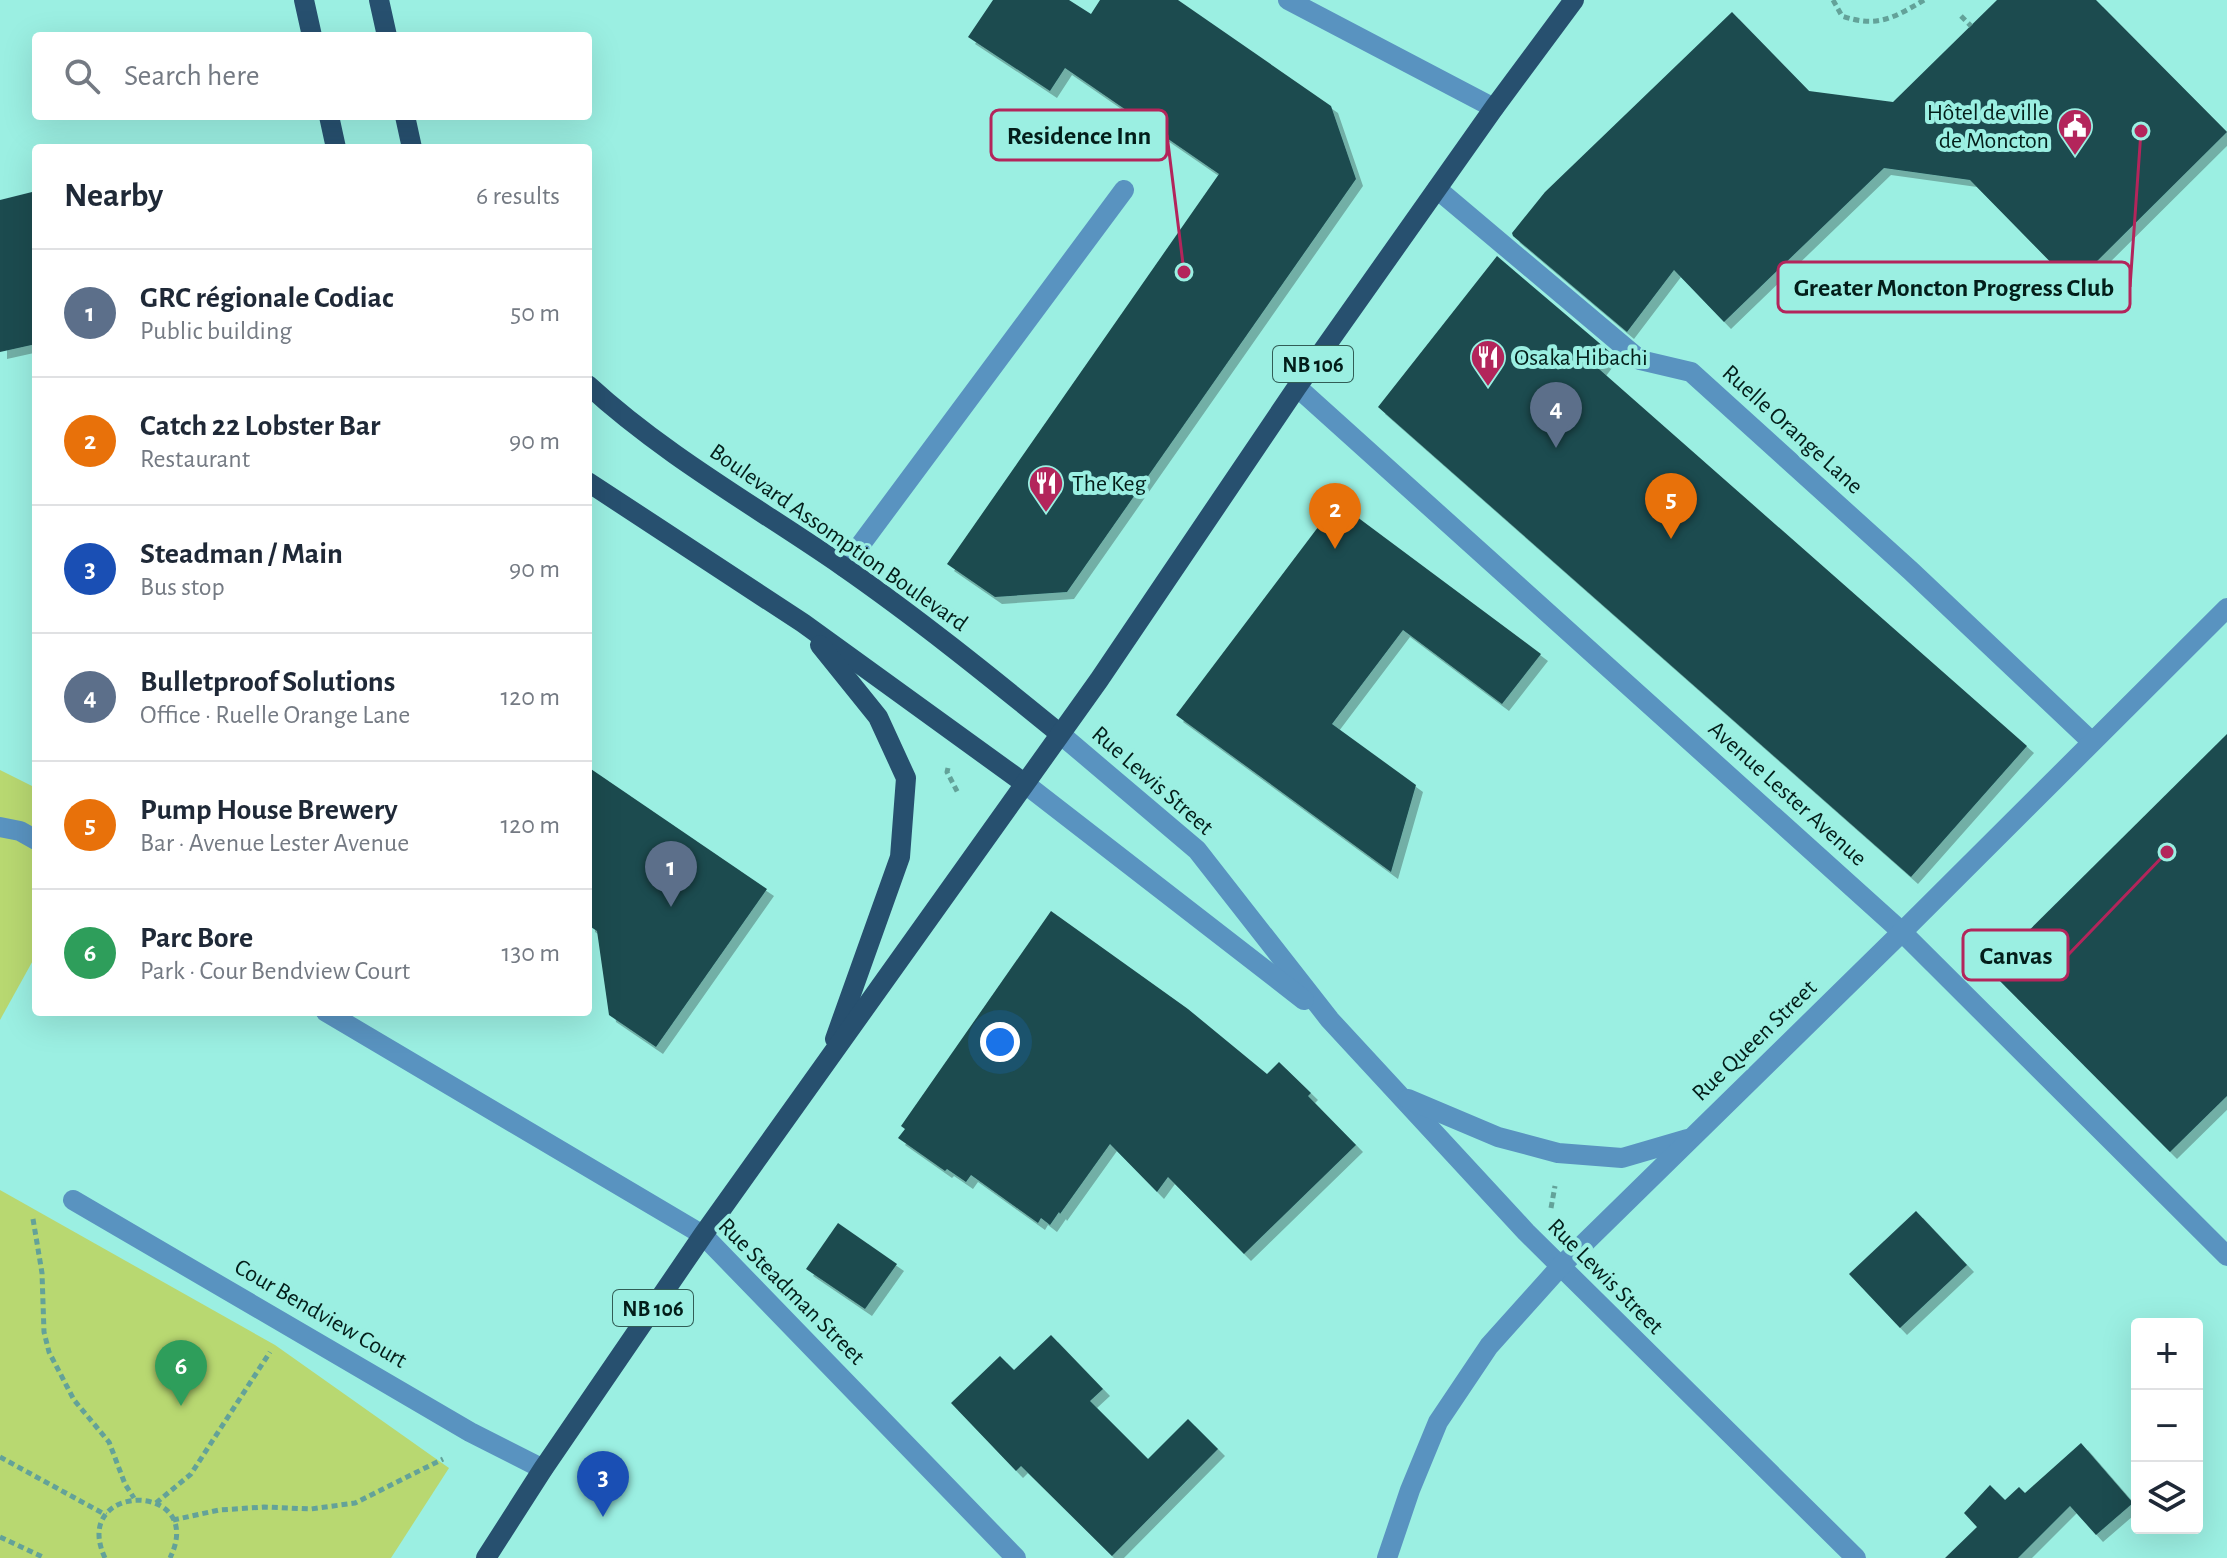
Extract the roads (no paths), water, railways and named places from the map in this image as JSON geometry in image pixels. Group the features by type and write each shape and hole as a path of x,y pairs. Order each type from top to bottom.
{"main road":[{"path":"304,0 311,32"},
{"path":"379,0 386,32"},
{"name":"NB 106","path":"486,1558 703,1235 1099,680 1297,387 1574,0"},
{"path":"330,120 335,144"},
{"path":"406,120 411,144"},
{"name":"Boulevard Assomption Boulevard","path":"592,389 622,416 844,567 1059,733"},
{"path":"592,485 803,623 1024,783"},
{"path":"803,623 878,717 906,778 900,857 827,1062"}],"street":[{"path":"1288,0 1494,108"},
{"name":"Ruelle Orange Lane","path":"1437,189 1640,360 1691,372 1911,571 2092,742"},
{"path":"844,567 1124,190"},
{"name":"Avenue Lester Avenue","path":"1297,387 1902,932 2227,1256"},
{"name":"Rue Queen Street","path":"1387,1558 1438,1422 1489,1346 1559,1268 2227,608"},
{"name":"Rue Lewis Street","path":"1059,733 1197,850 1330,1020 1559,1268 1856,1558"},
{"name":"Rue Lewis Street","path":"1024,783 1330,1020"},
{"path":"0,827 20,831 32,838"},
{"name":"Rue Steadman Street","path":"333,1016 703,1235 1016,1558"},
{"path":"1400,1096 1498,1137 1558,1153 1622,1158 1692,1137"},
{"name":"Cour Bendview Court","path":"73,1200 285,1321 470,1432 543,1469"}],"place":[{"name":"Greater Moncton Progress Club","path":"2141,131"},
{"name":"Hôtel de ville de Moncton","path":"2075,157"},
{"name":"Residence Inn","path":"1184,272"},
{"name":"Osaka Hibachi","path":"1488,388"},
{"name":"Bulletproof Solutions","path":"1556,448"},
{"name":"The Keg","path":"1046,514"},
{"name":"Pump House Brewery","path":"1671,539"},
{"name":"Catch 22 Lobster Bar","path":"1335,549"},
{"name":"Canvas","path":"2167,852"},
{"name":"GRC régionale Codiac","path":"671,907"},
{"name":"Parc Bore","path":"181,1406"},
{"name":"Steadman / Main","path":"603,1517"}]}
